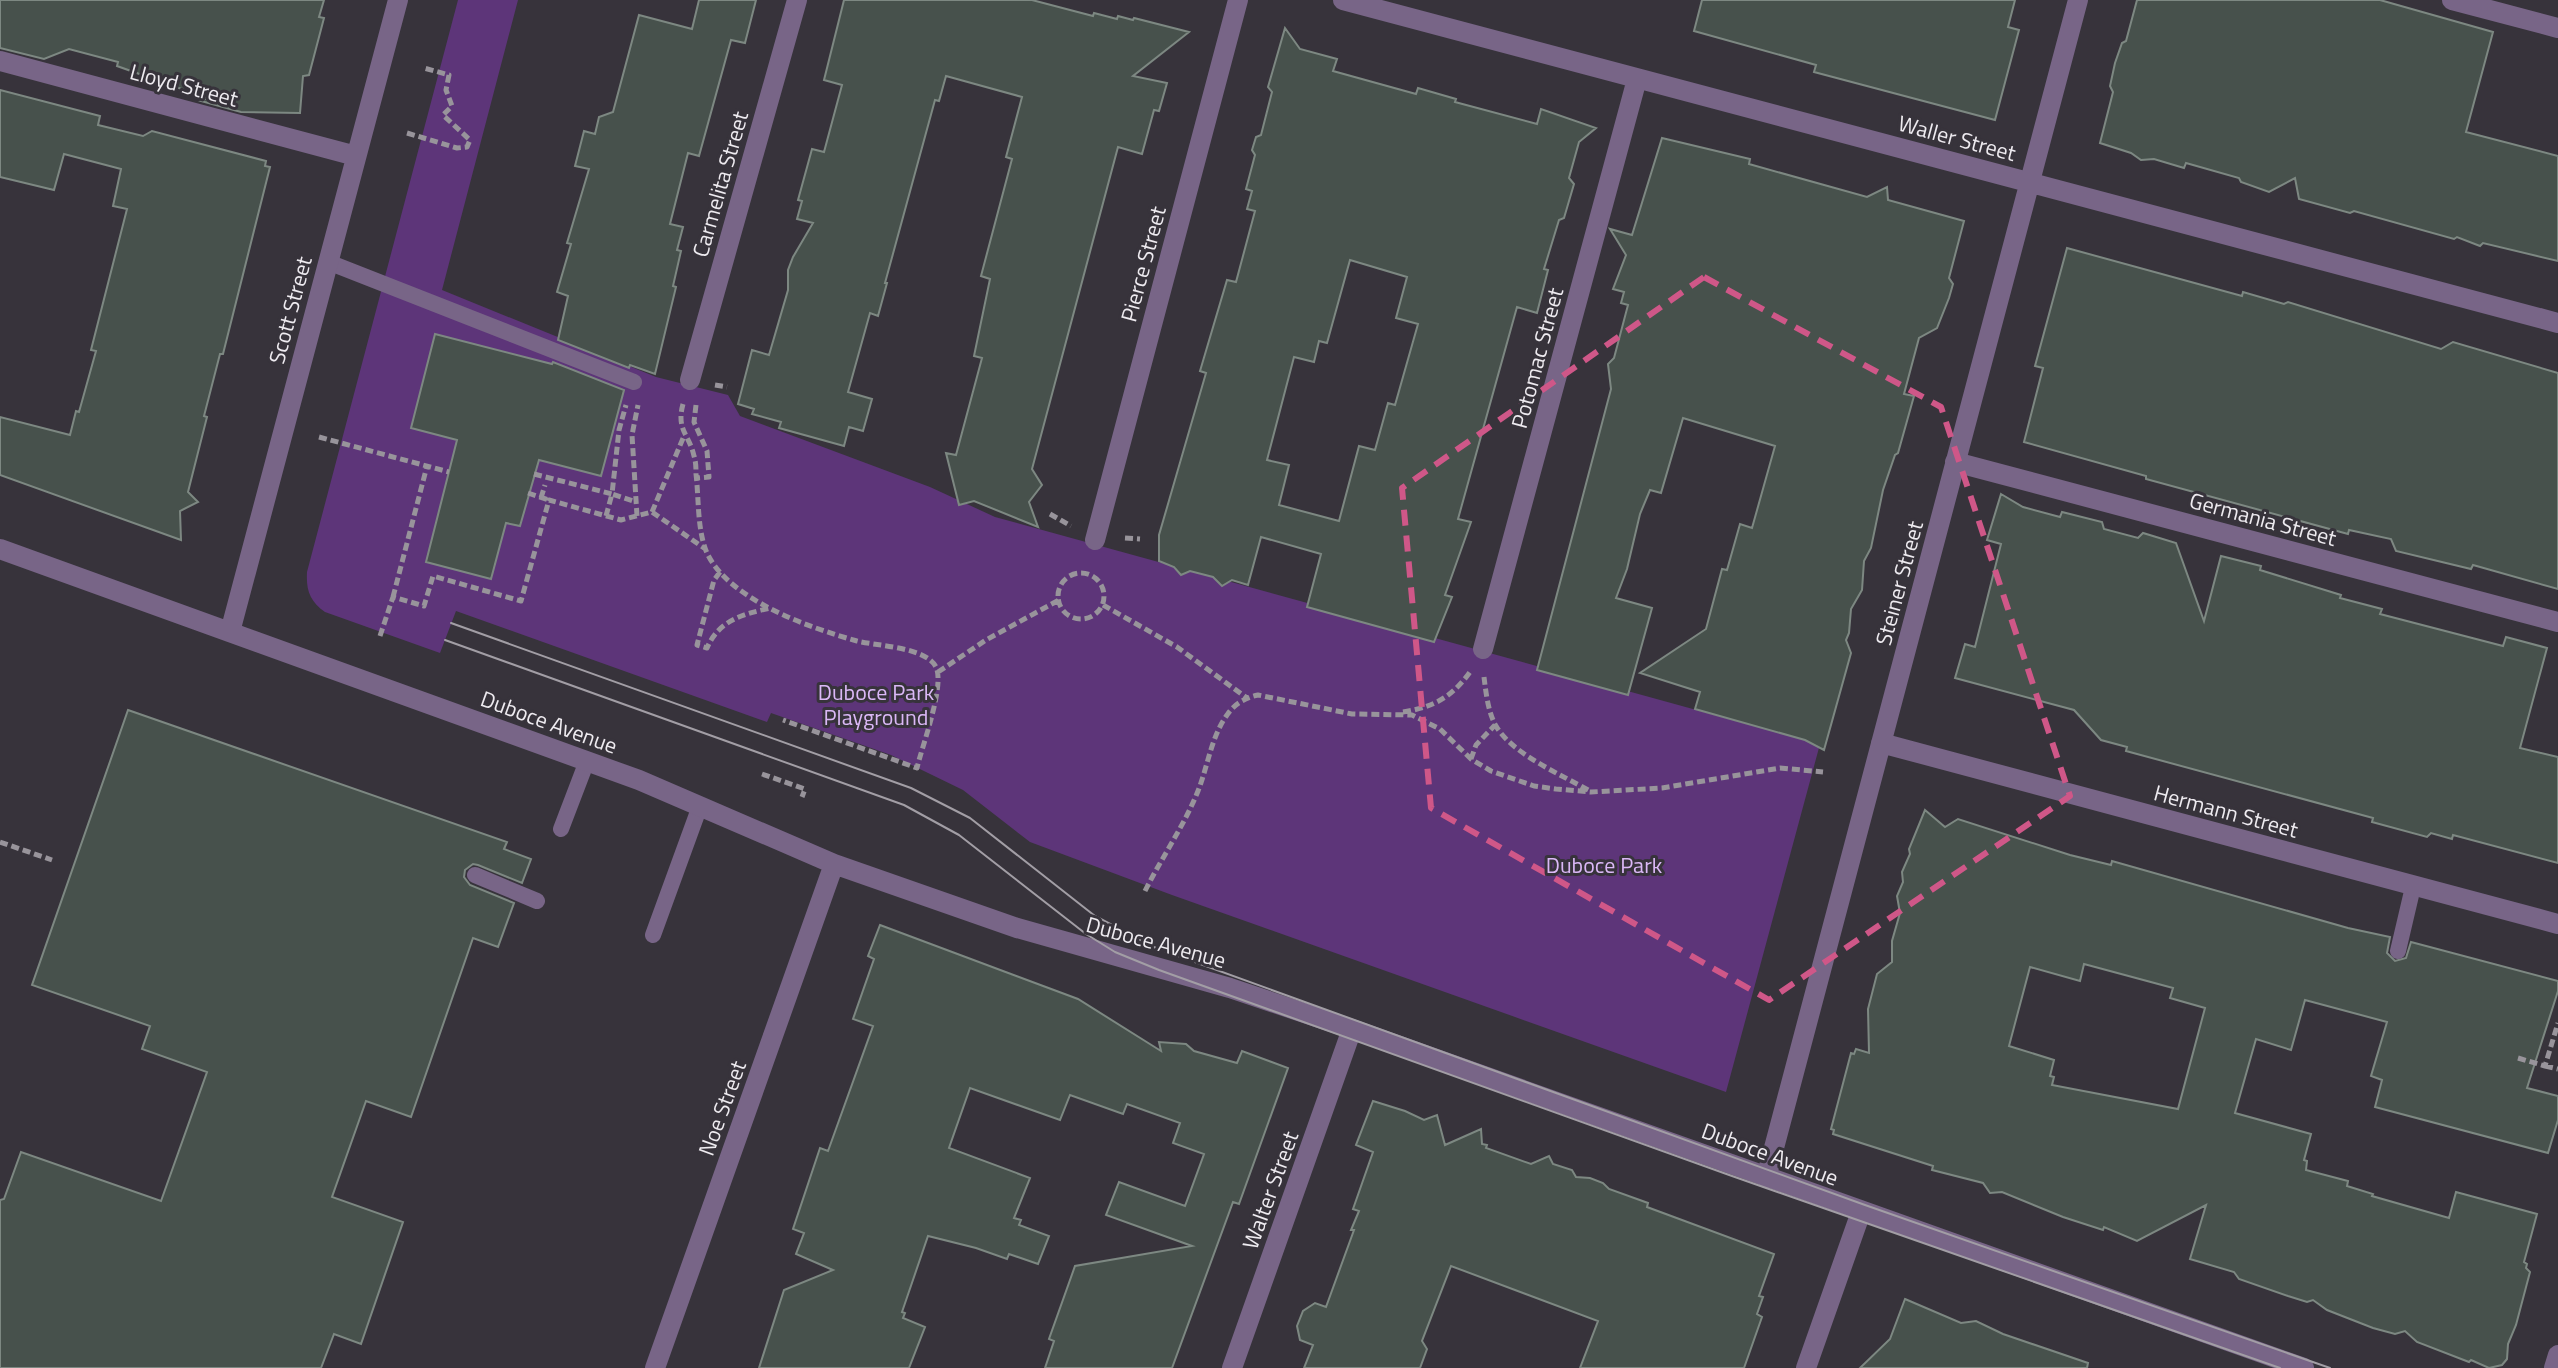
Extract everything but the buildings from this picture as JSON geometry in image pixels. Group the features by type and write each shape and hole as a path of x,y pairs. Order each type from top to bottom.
{"street":[{"name":"Scott Street","path":"230,632 398,0"},
{"name":"Carmelita Street","path":"687,388 797,0"},
{"name":"Pierce Street","path":"1095,540 1238,0"},
{"name":"Waller Street","path":"1343,0 2558,323"},
{"name":"Steiner Street","path":"1766,1178 2078,0"},
{"path":"2452,0 2558,28"},
{"name":"Lloyd Street","path":"0,61 356,156"},
{"name":"Potomac Street","path":"1483,649 1637,79"},
{"name":"Germania Street","path":"1955,462 2558,622"},
{"name":"Duboce Avenue","path":"0,549 587,761 834,864 1017,928 1230,988 1352,1029 2304,1368"},
{"name":"Hermann Street","path":"1881,743 2558,924"},
{"name":"Noe Street","path":"655,1368 834,864"},
{"name":"Walter Street","path":"1232,1368 1352,1029"},
{"path":"1806,1368 1861,1212"},
{"path":"2554,1368 2558,1355"}],"lane":[{"path":"328,262 634,382"},
{"path":"561,829 587,761"},
{"path":"653,935 700,806"},
{"path":"475,875 537,901"},
{"path":"2398,951 2413,887"}],"path":[{"path":"407,133 457,148 467,147 470,140 443,115 452,106 446,90 449,75 424,68"},
{"path":"697,478 709,477 707,451 694,422 702,383 687,388 680,416 681,429 694,456 705,549"},
{"path":"606,516 612,494 619,430 628,398 639,402 632,435 637,516"},
{"path":"652,512 685,435"},
{"path":"319,437 449,472"},
{"path":"380,636 427,466"},
{"path":"534,474 636,502"},
{"path":"541,498 545,485"},
{"path":"528,493 621,520 652,512 705,549 720,572 739,588 772,608 832,633 919,654 935,664 938,672 938,688 917,768 783,720"},
{"path":"393,597 424,606 433,576 521,601 549,500"},
{"path":"720,572 714,580 697,645 707,648 719,629 739,615 772,608"},
{"path":"1086,573 1099,581 1103,589 1103,605 1094,616 1080,619 1067,615 1059,600 1059,588 1070,576 1086,573"},
{"path":"938,672 986,640 1059,600"},
{"path":"1103,605 1177,647 1247,698"},
{"path":"1390,714 1441,703 1458,689 1483,649"},
{"path":"1483,649 1488,704 1495,725 1521,751 1591,792"},
{"path":"1145,891 1194,800 1227,713 1247,698 1258,695 1352,714 1412,715 1440,729 1471,759 1491,771 1534,786 1591,792 1662,788 1780,768 1823,772"},
{"path":"1471,759 1476,745 1495,725"},
{"path":"762,774 805,789 802,797"},
{"path":"0,842 52,860"},
{"path":"2545,1066 2558,1023"},
{"path":"2518,1058 2558,1069"}],"highlighted area":[{"path":"1704,277 1941,407 2070,796 1769,1000 1431,808 1402,488"}],"green space":[{"name":"Duboce Park","path":"458,0 518,0 442,290 656,377 728,395 740,416 930,487 995,517 1820,744 1726,1092 1030,842 963,790 891,755 771,713 767,722 456,611 440,653 320,608 310,595 307,572"}],"tram line":[{"path":"451,623 911,788 970,818 1095,916 1156,948 1865,1205 2330,1368"},
{"path":"445,640 904,805 959,835 1086,934 1115,952 1159,970 1732,1176 2280,1368"}],"park label":[{"name":"Duboce Park Playground","path":"876,704"}]}
